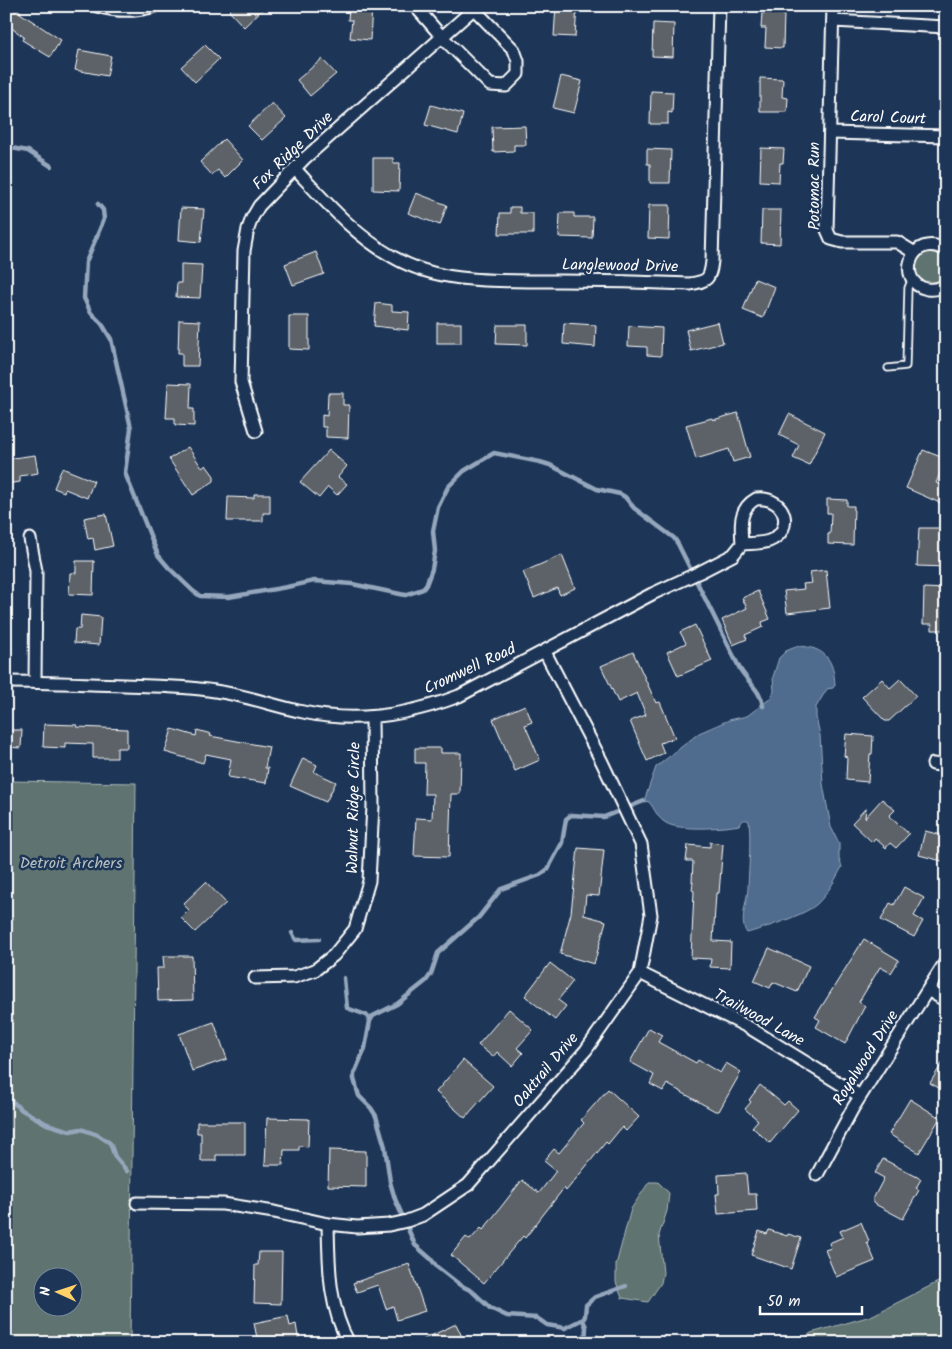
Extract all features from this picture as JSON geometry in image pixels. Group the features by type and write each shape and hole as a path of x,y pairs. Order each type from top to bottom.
{"street":[{"path":"97,6 122,11 139,10 155,6"},
{"path":"415,6 442,37 490,85 506,86 518,74 518,62 514,50 476,8"},
{"name":"Langlewood Drive","path":"295,169 349,226 372,244 395,258 426,271 466,280 690,284 702,282 707,280 711,274 712,261 719,6"},
{"name":"Potomac Run","path":"833,6 827,230 831,239 842,242 897,242 915,253"},
{"name":"Fox Ridge Drive","path":"256,431 241,382 244,251 252,218 259,206 295,169 476,8"},
{"path":"833,21 946,27"},
{"name":"Carol Court","path":"830,133 946,136"},
{"path":"946,250 938,246 922,247 910,260 909,269 912,278 925,289 934,290 946,284"},
{"path":"756,499 770,500 777,503 784,512 784,523 778,535 769,541 742,544 742,515 746,507 756,499"},
{"path":"30,539 36,571 35,682"},
{"name":"Cromwell Road","path":"6,682 170,686 214,690 306,713 340,717 372,718 407,713 459,696 652,594 733,555 742,544"},
{"name":"Oaktrail Drive","path":"137,1203 224,1204 274,1212 328,1224 357,1227 389,1225 407,1221 423,1215 468,1185 586,1050 640,973 651,915 641,844 594,744 545,652"},
{"name":"Walnut Ridge Circle","path":"255,978 294,978 315,970 334,955 355,929 369,881 373,806 372,718"},
{"path":"933,764 946,766"},
{"name":"Royalwood Drive","path":"817,1175 860,1096 946,961"},
{"name":"Trailwood Lane","path":"640,973 750,1028 860,1096"},
{"path":"928,990 946,1001"},
{"path":"328,1224 330,1283 336,1311 349,1343"}],"lane":[{"path":"888,368 906,366 908,288 912,278"}],"green space":[{"path":"931,251 937,252 942,256 946,261 946,273 942,278 937,282 931,283 925,282 920,278 916,273 915,267 916,261 920,256 925,252"},
{"name":"Detroit Archers","path":"6,781 136,783 130,1343 6,1343"},
{"path":"649,1182 658,1182 669,1193 667,1211 659,1235 663,1273 661,1283 648,1302 622,1298 616,1282 616,1265 631,1209"},
{"path":"946,1278 946,1343 797,1343 811,1333 871,1316"},
{"path":"598,1335 602,1343 570,1343 574,1337"}],"water":[{"path":"798,646 821,652 826,656 833,668 835,685 833,688 827,689 816,707 816,717 820,735 823,784 831,827 839,843 839,859 842,867 825,895 813,907 784,921 747,933 744,928 743,917 748,892 749,821 744,820 739,825 713,828 672,826 658,816 649,802 644,801 656,767 699,733 729,720 747,716 771,698 774,691 773,677 779,658 786,651"}],"building":[{"path":"6,6 14,6 20,13 61,40 50,57 22,40 24,37 6,24"},
{"path":"234,6 266,6 244,27 229,11"},
{"path":"349,6 372,6 370,40 350,38 352,20 348,20"},
{"path":"556,6 577,6 575,37 554,36"},
{"path":"762,13 784,14 783,48 765,47 766,28 761,28"},
{"path":"653,23 674,24 673,57 652,56"},
{"path":"205,45 219,59 195,82 181,67"},
{"path":"79,50 111,56 107,76 75,70"},
{"path":"322,59 336,74 310,96 297,80"},
{"path":"561,76 582,81 574,113 553,108"},
{"path":"760,78 783,79 782,97 788,98 787,112 760,112"},
{"path":"651,91 673,92 672,113 668,112 668,124 650,124"},
{"path":"272,103 286,118 262,140 248,126"},
{"path":"431,105 463,114 458,134 425,125"},
{"path":"525,126 526,145 514,145 514,151 493,152 492,127"},
{"path":"224,139 243,160 225,178 218,170 212,175 200,162"},
{"path":"761,148 784,149 783,163 780,163 779,182 760,181"},
{"path":"647,149 671,150 670,183 650,183 650,164 647,164"},
{"path":"373,158 393,158 393,163 400,163 399,191 373,190"},
{"path":"416,193 447,205 440,225 408,213"},
{"path":"649,205 670,205 669,239 648,238"},
{"path":"510,207 520,207 520,213 533,213 533,234 499,234 500,213 510,213"},
{"path":"181,208 204,209 201,242 179,240"},
{"path":"762,210 781,210 780,244 761,243"},
{"path":"560,213 574,213 574,217 593,217 592,238 559,237"},
{"path":"316,252 324,274 293,285 285,264"},
{"path":"181,264 202,265 200,298 176,297 177,283 181,283"},
{"path":"755,279 775,287 763,318 743,310"},
{"path":"376,303 392,305 392,311 409,312 408,330 374,326"},
{"path":"289,316 309,316 309,350 289,349"},
{"path":"179,320 200,321 198,366 182,366 182,353 178,353"},
{"path":"718,322 723,343 691,351 686,330"},
{"path":"437,323 461,323 461,343 437,343"},
{"path":"564,323 596,325 595,347 563,344"},
{"path":"497,325 527,325 527,345 496,344"},
{"path":"629,326 662,328 661,356 647,355 647,347 628,346"},
{"path":"168,383 191,384 190,409 194,409 194,426 175,425 175,418 166,418"},
{"path":"328,393 343,393 343,405 349,405 348,438 326,437 326,427 322,427 322,415 327,416"},
{"path":"738,413 750,457 733,462 729,449 696,459 686,425"},
{"path":"789,414 825,432 809,465 793,458 799,445 779,435"},
{"path":"188,447 202,468 206,465 214,476 214,481 193,495 169,459"},
{"path":"329,450 347,466 338,477 347,484 337,495 328,487 319,498 300,482"},
{"path":"923,450 946,459 936,483 946,487 940,503 906,488"},
{"path":"35,455 38,473 20,476 20,482 6,484 6,459"},
{"path":"62,468 94,481 87,498 65,489 64,492 54,488"},
{"path":"254,494 270,494 270,513 263,513 263,521 227,521 228,497 254,498"},
{"path":"827,499 847,500 847,506 854,506 853,545 828,544 831,513 827,513"},
{"path":"106,514 113,546 95,550 93,538 88,539 84,518"},
{"path":"919,528 946,528 946,567 917,566"},
{"path":"562,555 575,588 560,595 557,588 534,598 523,572"},
{"path":"76,561 94,561 93,595 69,594 70,573 76,573"},
{"path":"826,570 830,608 787,613 784,591 804,589 803,584 812,583 810,572"},
{"path":"924,588 946,589 946,630 932,630 932,624 923,624"},
{"path":"758,591 770,619 762,622 763,627 745,635 747,639 733,645 722,620 747,608 742,598"},
{"path":"81,615 101,617 99,645 74,643 75,629 80,629"},
{"path":"695,625 712,661 678,676 667,652 686,643 680,632"},
{"path":"633,652 656,703 660,702 675,738 660,743 664,753 647,761 630,721 646,715 637,693 618,702 601,666"},
{"path":"882,679 890,688 900,679 916,696 889,721 885,721 862,697"},
{"path":"525,705 532,722 525,725 540,760 515,771 493,719"},
{"path":"44,724 127,729 127,748 117,748 117,758 93,758 93,744 65,743 65,748 43,747"},
{"path":"172,729 196,736 197,730 211,734 210,736 269,747 265,768 268,768 266,783 228,777 231,759 206,754 203,763 165,752"},
{"path":"6,730 22,730 21,748 6,747"},
{"path":"846,734 873,736 868,782 846,780 847,757 844,756"},
{"path":"415,748 441,748 441,753 461,753 460,794 451,794 449,857 414,856 416,818 432,819 433,794 424,794 425,763 415,763"},
{"path":"303,758 317,765 314,772 336,782 326,802 290,786"},
{"path":"882,799 895,810 889,816 909,834 896,848 890,843 886,848 875,838 872,842 852,823 866,808 865,818"},
{"path":"925,831 946,836 946,862 919,855"},
{"path":"710,842 723,844 719,893 716,893 713,941 731,942 730,968 710,967 711,959 691,958 694,891 692,890 693,861 686,861 688,845 710,847"},
{"path":"578,848 604,850 599,896 586,895 584,915 606,921 594,964 560,954 571,913"},
{"path":"206,882 226,903 195,932 181,918 189,910 183,904"},
{"path":"904,887 924,898 914,916 923,921 914,937 881,920 890,903 894,905"},
{"path":"864,939 899,960 891,973 880,967 859,1002 865,1006 845,1044 816,1027 820,1020 815,1017"},
{"path":"769,948 809,966 797,992 773,982 770,988 754,981"},
{"path":"163,956 192,956 193,1000 158,1001 157,968 164,968"},
{"path":"550,963 573,981 558,1000 566,1006 555,1020 525,996"},
{"path":"509,1009 533,1030 517,1048 523,1053 512,1066 497,1052 493,1057 478,1045"},
{"path":"214,1022 227,1059 192,1071 179,1034"},
{"path":"649,1028 662,1035 658,1042 696,1063 698,1060 720,1073 726,1063 741,1072 719,1111 715,1111 667,1084 663,1091 650,1084 654,1075 630,1062"},
{"path":"946,1057 946,1092 930,1083"},
{"path":"463,1060 493,1086 465,1118 436,1092"},
{"path":"760,1085 784,1105 788,1101 798,1110 770,1143 752,1127 758,1120 745,1109"},
{"path":"608,1089 639,1117 626,1131 622,1127 608,1144 606,1142 566,1191 564,1188 525,1238 523,1236 484,1283 451,1255 466,1237 470,1240 481,1228 483,1230 522,1180 539,1193 556,1171 544,1161 554,1149 559,1153 584,1123 581,1120"},
{"path":"910,1099 940,1118 919,1153 889,1134"},
{"path":"267,1118 309,1119 308,1147 299,1146 299,1150 284,1150 283,1165 265,1165"},
{"path":"197,1122 245,1122 245,1155 216,1155 216,1161 201,1161 201,1133 197,1133"},
{"path":"329,1150 366,1151 366,1187 328,1186"},
{"path":"883,1159 921,1179 916,1188 919,1190 903,1219 873,1203 873,1199 884,1178 875,1173"},
{"path":"746,1173 748,1194 756,1194 757,1211 718,1214 716,1194 719,1194 718,1175"},
{"path":"861,1222 875,1261 836,1277 825,1250 831,1248 829,1243 843,1237 840,1231"},
{"path":"769,1230 801,1238 791,1269 751,1255 759,1231 767,1234"},
{"path":"259,1252 282,1252 281,1304 254,1303 255,1265 258,1265"},
{"path":"409,1264 425,1311 397,1320 393,1306 386,1309 378,1285 357,1292 353,1283"},
{"path":"288,1316 290,1326 296,1324 299,1343 258,1343 254,1323"},
{"path":"456,1324 465,1343 416,1343"}],"waterway":[{"path":"6,147 28,151 51,166"},
{"path":"98,204 103,210 104,219 86,262 84,298 91,313 102,324 111,339 131,428 125,473 158,555 193,591 200,596 229,597 314,581 352,584 405,595 423,589 432,569 435,551 433,531 438,507 448,487 464,471 494,453 540,462 550,465 597,489 620,494 634,508 674,538 740,669 757,691 763,706"},
{"path":"583,1320 565,1328 547,1325 537,1318 507,1316 490,1308 472,1291 460,1285 437,1267 415,1245 395,1199 390,1182 385,1147 376,1116 359,1096 354,1074 365,1048 370,1021 373,1016 397,1004 426,981 431,974 438,953 479,917 501,889 540,875 548,869 562,843 566,819 571,815 604,817 644,801"},
{"path":"292,933 296,940 319,939"},
{"path":"344,978 347,1008 366,1015 370,1020"},
{"path":"6,1096 22,1110 47,1124 70,1131 81,1129 98,1135 110,1143 115,1157 127,1171"},
{"path":"585,1343 586,1327 583,1320 586,1305 595,1297 626,1286"}]}
